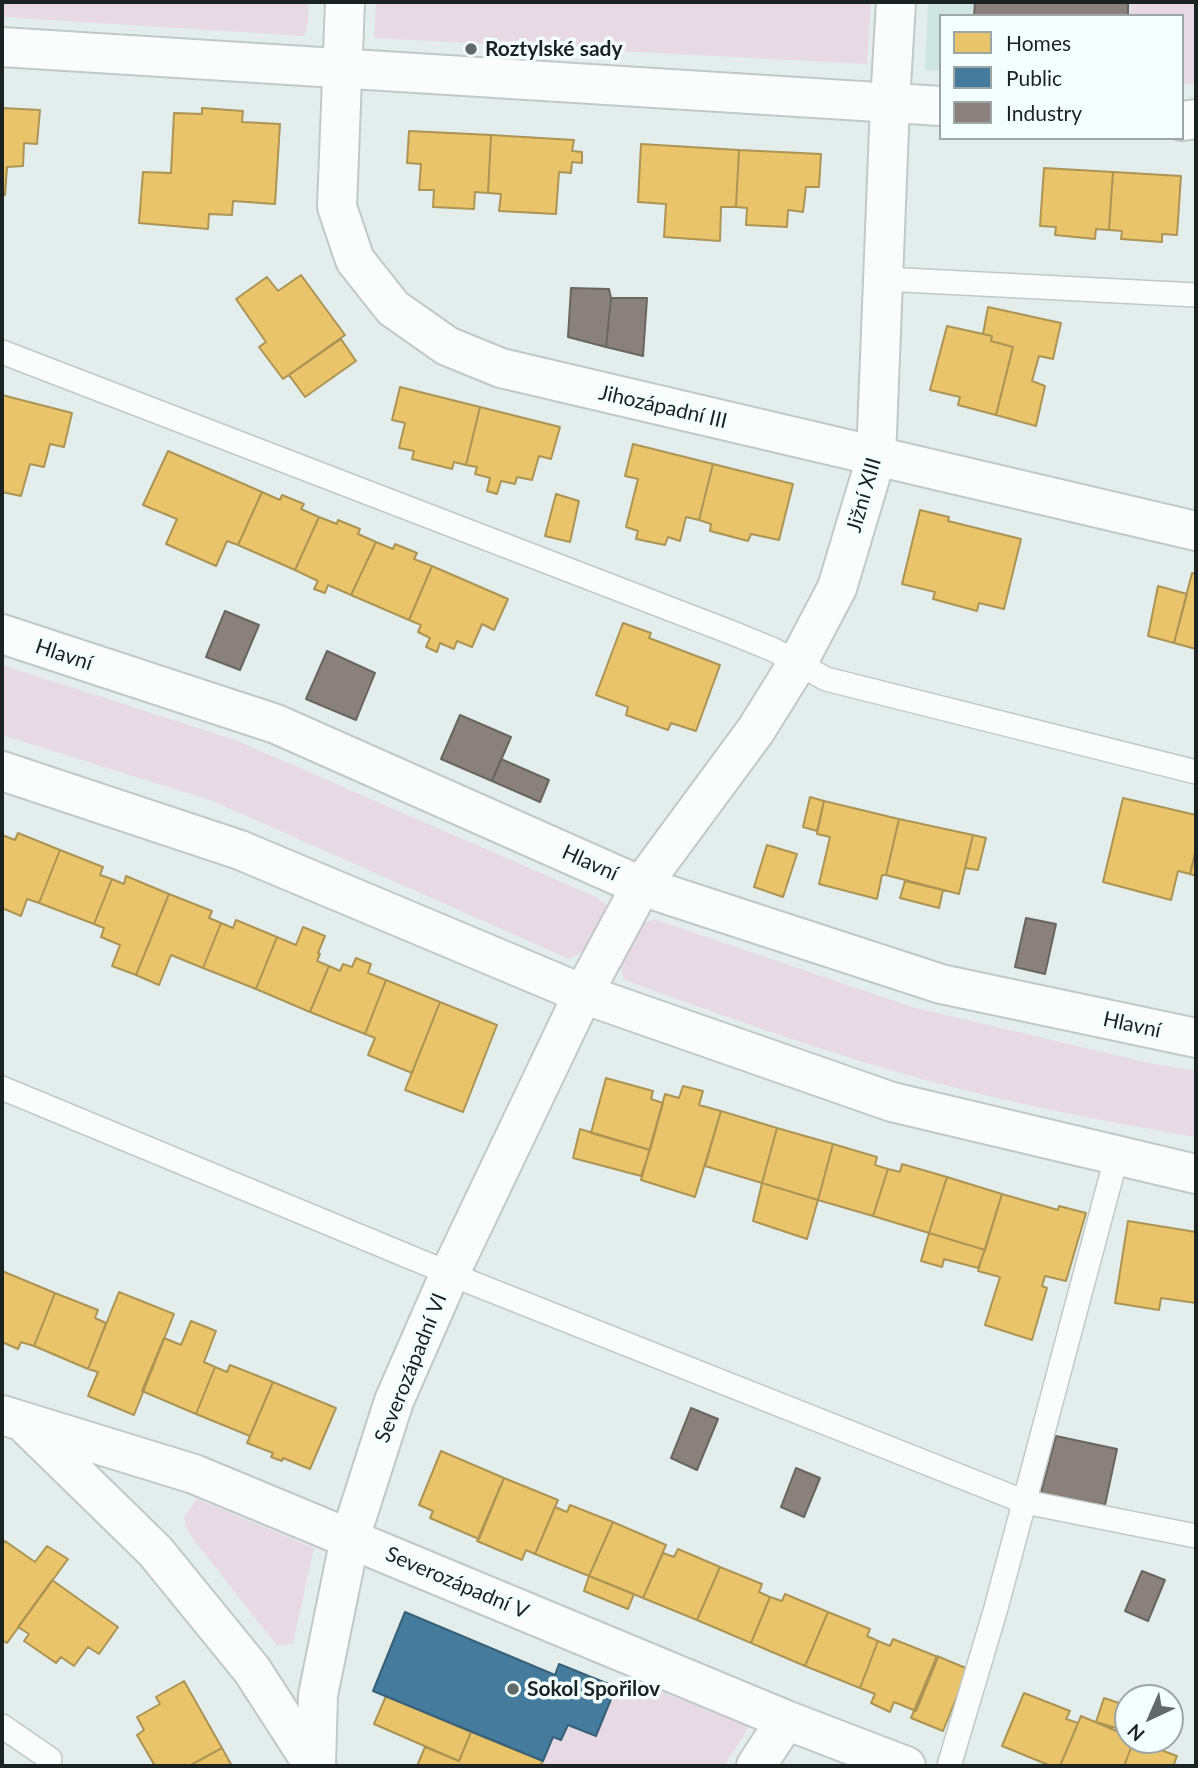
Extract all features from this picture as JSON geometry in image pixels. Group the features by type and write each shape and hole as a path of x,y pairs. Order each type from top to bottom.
{"street":[{"name":"Jihozápadní III","path":"345,2 337,207 355,260 393,308 447,346 502,368 876,458 1196,531"},
{"name":"Jižní XIII","path":"641,886 756,730 797,664 837,588 876,458 896,2"},
{"path":"2,47 939,106"},
{"name":"Hlavní","path":"2,634 276,724 641,886 942,984 1196,1038"},
{"path":"2,771 240,850 583,994 892,1102 1196,1174"},
{"name":"Severozápadní VI","path":"315,1766 318,1695 350,1538 394,1401 450,1273 583,994 641,886"},
{"name":"Severozápadní VI","path":"13,1419 155,1551 252,1670 315,1766"},
{"name":"Severozápadní V","path":"13,1419 194,1474 786,1720 906,1766"},
{"path":"756,1766 786,1720"}],"lane":[{"path":"884,279 1196,295"},
{"path":"2,352 717,627 774,650 827,679 1196,772"},
{"path":"2,1088 450,1273 1025,1502 1196,1536"},
{"path":"948,1766 996,1608 1117,1155"},
{"path":"2,1726 50,1759"}],"shaded area":[{"path":"2,2 309,2 308,24 304,36 2,17"},
{"path":"376,2 871,2 867,64 374,38"},
{"path":"928,2 1131,2 1130,14 939,14 939,71 925,70"},
{"path":"1131,2 1196,2 1196,83 1184,84 1184,14 1130,14"},
{"path":"2,665 235,740 596,897 608,906 582,952 569,959 213,801 2,735"},
{"path":"654,919 912,1007 1149,1063 1196,1071 1196,1137 1066,1113 937,1083 819,1048 624,980 620,966 639,925"},
{"path":"197,1499 314,1548 293,1643 277,1646 188,1532 184,1517"},
{"name":"Sokol Spořilov","path":"405,1612 554,1675 559,1664 616,1687 619,1677 632,1680 749,1727 724,1766 417,1766 425,1747 374,1724 386,1697 373,1691"}],"building: Homes":[{"path":"2,108 40,110 37,144 24,143 23,166 7,167 5,195 2,195"},
{"path":"202,108 243,111 242,122 280,124 275,204 233,201 232,215 209,214 208,229 139,223 143,172 171,173 174,113 202,114"},
{"path":"409,131 491,135 488,193 475,192 474,209 433,207 434,190 419,190 421,164 407,163"},
{"path":"491,135 574,140 572,151 582,152 582,163 572,162 571,173 559,172 556,214 499,211 501,194 488,193"},
{"path":"641,144 739,150 736,207 721,207 720,241 664,237 666,204 638,202"},
{"path":"739,150 821,154 819,187 806,187 803,212 788,210 787,227 746,225 747,208 736,207"},
{"path":"1044,168 1113,172 1109,230 1096,229 1095,239 1055,235 1056,227 1040,226"},
{"path":"1113,172 1181,176 1177,235 1162,234 1162,242 1121,239 1122,231 1109,230"},
{"path":"301,275 345,335 283,379 259,347 266,342 236,299 267,277 278,291"},
{"path":"988,307 1061,323 1053,359 1039,356 1032,381 1045,386 1036,426 996,415 1013,347 991,341 992,336 983,334"},
{"path":"947,326 992,336 991,341 1013,347 996,415 958,405 960,397 930,390"},
{"path":"341,339 356,361 305,397 289,375"},
{"path":"400,387 480,407 466,465 454,462 452,469 412,459 414,451 399,448 405,423 392,420"},
{"path":"2,395 72,413 64,447 50,444 44,467 30,464 21,496 2,492"},
{"path":"480,407 560,427 551,459 539,456 532,480 517,477 515,484 501,481 497,494 487,491 490,478 475,474 477,467 466,465"},
{"path":"633,444 713,464 699,520 686,517 680,541 668,537 665,545 636,539 638,531 626,527 638,479 625,476"},
{"path":"168,451 262,492 238,545 227,541 216,566 166,544 177,519 143,505"},
{"path":"713,464 793,484 779,540 751,534 748,541 710,531 711,524 699,520"},
{"path":"262,492 280,500 282,495 304,504 301,509 319,517 295,570 238,545"},
{"path":"556,494 579,501 570,542 545,536"},
{"path":"920,510 949,517 948,521 1021,539 1004,609 979,603 977,611 933,599 935,592 902,584"},
{"path":"319,517 337,524 338,520 360,529 358,534 376,542 351,595 328,585 325,593 314,589 318,581 295,570"},
{"path":"376,542 393,549 395,544 417,553 414,559 432,566 409,620 351,595"},
{"path":"432,566 508,599 494,630 482,624 472,647 457,641 454,649 440,643 437,652 426,647 430,638 418,632 421,625 409,620"},
{"path":"1192,573 1196,574 1196,649 1174,643"},
{"path":"1158,586 1187,594 1174,643 1148,636"},
{"path":"623,623 651,633 649,638 720,665 696,731 671,723 668,730 626,715 628,707 596,695"},
{"path":"810,797 824,801 817,831 803,827"},
{"path":"1123,798 1196,815 1196,849 1190,874 1178,871 1171,900 1103,882"},
{"path":"824,801 899,819 886,875 882,875 877,899 819,884 830,837 817,834"},
{"path":"899,819 973,835 959,894 886,875"},
{"path":"18,833 60,850 39,903 27,899 21,916 2,908 2,835 15,840"},
{"path":"973,835 986,838 978,870 965,868"},
{"path":"767,845 797,854 783,897 754,887"},
{"path":"1196,849 1196,876 1190,874"},
{"path":"60,850 103,867 100,875 112,879 94,924 39,903"},
{"path":"126,876 169,894 136,975 112,966 120,945 101,937 104,928 94,924 112,879 124,884"},
{"path":"905,881 943,890 939,908 900,898"},
{"path":"169,894 212,911 209,918 221,923 203,968 171,955 159,985 136,975"},
{"path":"236,920 277,937 256,989 203,968 221,923 233,928"},
{"path":"303,927 325,936 317,961 329,966 310,1012 256,989 277,937 296,945"},
{"path":"356,958 371,964 368,973 386,980 365,1034 310,1012 329,966 340,971 343,964 352,967"},
{"path":"386,980 440,1002 412,1073 368,1055 375,1038 365,1034"},
{"path":"440,1002 497,1025 463,1112 405,1090"},
{"path":"606,1078 653,1091 651,1099 663,1103 650,1150 591,1133"},
{"path":"683,1086 703,1091 699,1105 721,1111 695,1197 641,1180 665,1094 679,1098"},
{"path":"721,1111 777,1128 762,1183 705,1166"},
{"path":"777,1128 833,1144 818,1200 762,1183"},
{"path":"580,1129 650,1150 641,1176 573,1158"},
{"path":"833,1144 877,1157 875,1165 888,1169 873,1216 818,1200"},
{"path":"902,1164 947,1177 929,1233 873,1216 888,1169 900,1172"},
{"path":"947,1177 1002,1194 985,1250 929,1233"},
{"path":"762,1183 818,1200 807,1239 753,1221"},
{"path":"1002,1194 1058,1210 1059,1206 1086,1213 1066,1281 1045,1276 1042,1286 1047,1288 1032,1340 985,1325 1000,1277 978,1271"},
{"path":"1128,1221 1196,1232 1196,1303 1161,1298 1159,1310 1115,1303"},
{"path":"929,1233 985,1250 978,1268 944,1259 942,1267 921,1261"},
{"path":"2,1271 55,1293 34,1346 21,1342 18,1349 2,1342"},
{"path":"119,1292 174,1314 134,1415 88,1396 98,1372 88,1369"},
{"path":"55,1293 98,1310 95,1318 106,1323 88,1369 34,1346"},
{"path":"191,1321 216,1331 204,1362 215,1367 196,1414 142,1391 164,1338 181,1345"},
{"path":"230,1365 273,1382 250,1436 196,1414 215,1367 227,1372"},
{"path":"273,1382 336,1408 310,1469 283,1458 282,1461 271,1457 273,1453 247,1443"},
{"path":"441,1451 504,1478 479,1539 430,1518 433,1511 419,1505"},
{"path":"504,1478 558,1500 535,1554 526,1550 522,1560 477,1541"},
{"path":"570,1505 613,1522 589,1576 535,1554 555,1507 567,1512"},
{"path":"613,1522 666,1545 643,1598 589,1576"},
{"path":"5,1541 35,1562 47,1546 68,1559 7,1643 2,1640 2,1546"},
{"path":"678,1549 720,1567 697,1620 643,1598 663,1553 674,1557"},
{"path":"720,1567 762,1584 759,1592 770,1597 751,1643 697,1620"},
{"path":"589,1576 634,1594 628,1609 584,1591"},
{"path":"52,1580 118,1627 99,1654 88,1647 74,1666 61,1657 56,1663 24,1641 29,1634 18,1627"},
{"path":"785,1594 828,1612 805,1666 751,1643 770,1597 782,1601"},
{"path":"828,1612 870,1629 867,1636 878,1641 860,1688 805,1666"},
{"path":"893,1639 938,1657 916,1711 894,1702 890,1712 871,1703 875,1694 860,1688 878,1641 890,1646"},
{"path":"937,1656 968,1669 943,1731 911,1718"},
{"path":"184,1681 222,1748 189,1766 155,1766 137,1735 144,1730 137,1717 160,1704 156,1697"},
{"path":"1024,1693 1070,1711 1066,1719 1078,1723 1060,1766 1051,1766 1002,1746"},
{"path":"386,1696 471,1732 459,1761 374,1724"},
{"path":"1104,1698 1114,1701 1114,1727 1096,1722"},
{"path":"1081,1716 1114,1730 1114,1754 1129,1754 1124,1766 1060,1766"},
{"path":"471,1732 543,1761 540,1766 417,1766 425,1747 459,1761"},
{"path":"222,1748 232,1766 189,1766"},
{"path":"1129,1754 1172,1754 1177,1756 1174,1764 1181,1766 1124,1766"}],"building: Public":[{"path":"405,1612 555,1675 559,1664 616,1687 596,1736 568,1725 561,1740 553,1737 543,1761 373,1691"}],"building: Industry":[{"path":"975,2 1128,2 1128,14 974,14"},
{"path":"571,288 609,289 611,298 606,347 568,337"},
{"path":"611,298 647,298 643,356 606,347"},
{"path":"225,611 259,625 240,670 206,657"},
{"path":"327,651 375,673 356,720 306,699"},
{"path":"460,715 511,737 492,781 441,759"},
{"path":"501,759 549,780 540,802 492,781"},
{"path":"1026,918 1056,924 1045,974 1015,967"},
{"path":"691,1408 718,1419 697,1470 671,1458"},
{"path":"1056,1436 1117,1449 1105,1505 1041,1493"},
{"path":"796,1468 820,1478 804,1517 781,1507"},
{"path":"1142,1571 1165,1580 1148,1621 1125,1611"}],"place":[{"name":"Roztylské sady","path":"471,49"},
{"name":"Sokol Spořilov","path":"513,1689"}]}
